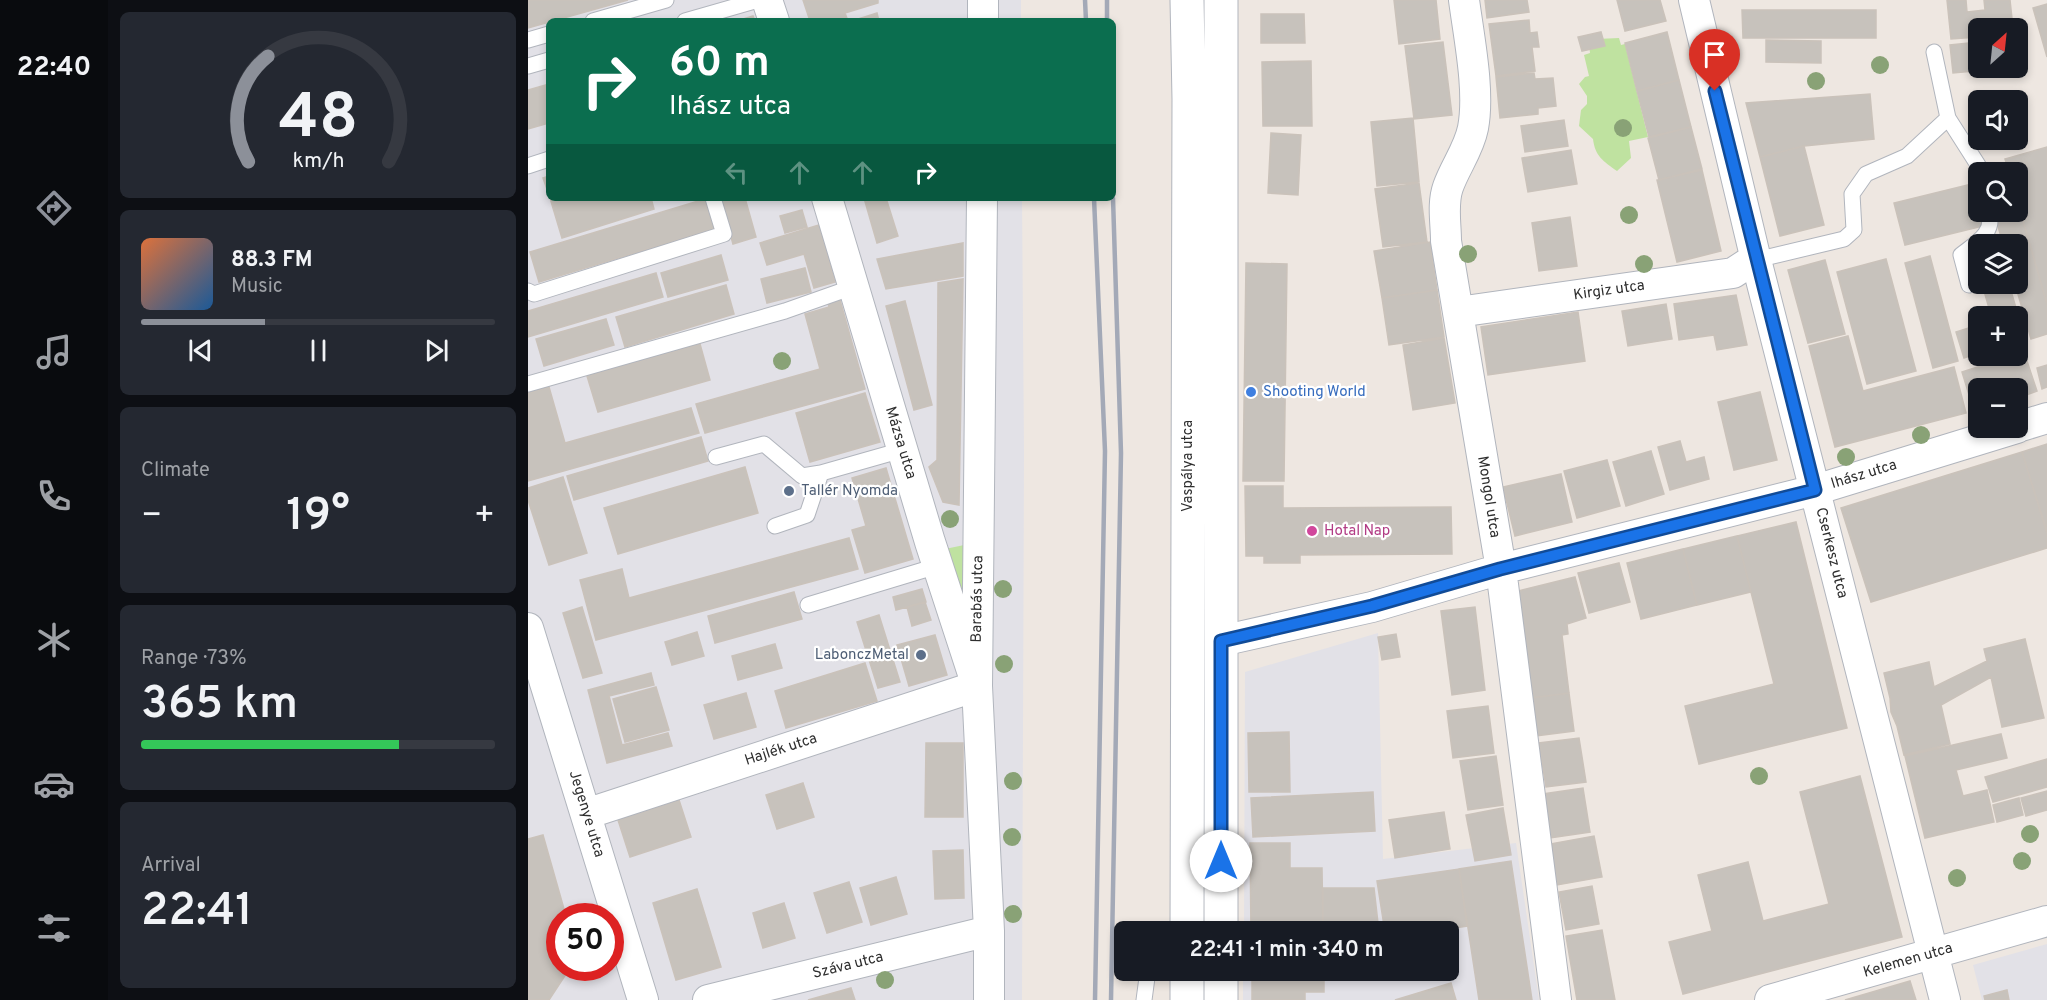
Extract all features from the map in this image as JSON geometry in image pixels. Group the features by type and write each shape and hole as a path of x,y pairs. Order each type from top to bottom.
{"main road":[{"name":"Vaspálya utca","path":"1187,0 1189,99 1187,921"},
{"path":"1221,0 1223,93 1221,921"},
{"path":"1187,641 1221,641"},
{"path":"1187,981 1187,1000"},
{"path":"1221,981 1221,1000"}],"street":[{"path":"767,0 773,18"},
{"path":"983,0 983,18"},
{"name":"Mongol utca","path":"1464,0 1472,65 1474,122 1466,150 1448,187 1445,199 1446,241 1500,569 1556,1000"},
{"name":"Cserkesz utca","path":"1694,0 1756,259 1946,1000"},
{"name":"Mázsa utca","path":"828,201 902,450 976,686"},
{"name":"Barabás utca","path":"982,201 976,686 989,931 989,1000"},
{"name":"Kirgiz utca","path":"1458,312 1733,273 1756,259"},
{"name":"Ihász utca","path":"2028,424 2047,418"},
{"name":"Ihász utca","path":"1221,641 1372,606 1500,569 1815,490 1984,438"},
{"path":"934,554 978,528"},
{"name":"Jegenye utca","path":"528,628 643,1000"},
{"name":"Hajlék utca","path":"586,814 976,686"},
{"name":"Kelemen utca","path":"1770,1000 2047,921"},
{"name":"Száva utca","path":"708,1000 989,931"}],"lane":[{"path":"603,18 666,0"},
{"path":"695,18 758,0"},
{"path":"528,40 546,35"},
{"path":"1934,52 1948,118 1976,162"},
{"path":"528,66 546,61"},
{"path":"1756,259 1844,239 1854,230 1852,194 1866,174 1907,156 1948,118"},
{"path":"528,166 546,160"},
{"path":"528,291 534,294 724,234 714,201"},
{"path":"1968,249 1961,255 1968,281"},
{"path":"528,384 785,311 853,287"},
{"path":"716,458 764,444 802,476 821,473 902,450"},
{"path":"775,526 807,515 821,473"},
{"path":"808,605 934,554"},
{"path":"1144,1000 1147,981"}],"shaded area":[{"path":"528,0 1021,0 1021,18 546,18 546,201 1022,201 1024,453 1022,1000 528,1000"},
{"path":"1378,633 1383,859 1516,843 1539,1000 1243,1000 1243,981 1459,981 1459,921 1244,921 1245,672"},
{"path":"2047,944 2047,1000 1982,1000 1973,965"}],"green space":[{"path":"1619,38 1621,45 1625,44 1648,137 1629,141 1631,158 1617,171 1600,158 1593,139 1579,126 1581,110 1587,104 1587,96 1579,84 1589,76 1584,55 1590,53 1589,44 1597,39"},
{"path":"969,544 969,611 945,549"}],"building":[{"path":"528,0 628,0 564,18 546,18 546,23 528,28"},
{"path":"803,0 878,0 878,3 845,13 847,18 809,18"},
{"path":"1394,0 1436,0 1440,39 1399,44"},
{"path":"1485,0 1527,0 1529,12 1487,18"},
{"path":"1617,0 1660,0 1666,21 1625,31"},
{"path":"1947,0 1966,0 1967,12 1985,10 1984,0 2010,0 2012,18 1968,18 1968,38 1951,39"},
{"path":"2047,4 2047,57 2033,8"},
{"path":"1742,10 1876,10 1876,38 1743,38"},
{"path":"877,13 878,18 861,18"},
{"path":"1261,14 1304,14 1305,43 1261,43"},
{"path":"1529,20 1530,33 1537,32 1539,47 1532,47 1535,71 1496,76 1489,24"},
{"path":"1601,32 1605,46 1582,51 1578,37"},
{"path":"1667,32 1679,80 1637,91 1625,43"},
{"path":"1766,40 1821,41 1821,63 1766,62"},
{"path":"1443,42 1452,115 1414,119 1405,46"},
{"path":"1968,43 1968,72 1953,73 1950,45"},
{"path":"1311,61 1312,126 1263,126 1262,62"},
{"path":"1534,73 1535,79 1553,78 1556,106 1538,108 1538,114 1500,118 1496,77"},
{"path":"1679,80 1691,127 1649,137 1637,91"},
{"path":"546,85 546,124 528,129 528,90"},
{"path":"1870,94 1874,139 1804,146 1760,157 1746,103"},
{"path":"1413,118 1419,182 1377,186 1371,122"},
{"path":"1564,120 1568,146 1525,152 1521,126"},
{"path":"1691,127 1702,169 1659,180 1648,138"},
{"path":"1271,133 1301,135 1298,195 1268,193"},
{"path":"1804,146 1824,225 1780,236 1760,157"},
{"path":"2047,147 2047,304 2023,222 2028,222 2028,162 2006,162 2005,159"},
{"path":"1571,150 1577,184 1528,192 1522,158"},
{"path":"1702,170 1721,251 1677,262 1657,180"},
{"path":"1419,183 1427,242 1383,247 1375,189"},
{"path":"1968,185 1968,222 1982,222 1983,226 1905,245 1894,203"},
{"path":"551,201 652,201 654,209 562,238"},
{"path":"698,201 706,201 714,229 539,282 530,252"},
{"path":"721,201 746,201 756,237 733,244"},
{"path":"865,201 887,201 898,236 877,243"},
{"path":"802,210 807,227 785,233 780,216"},
{"path":"1570,217 1577,266 1539,271 1532,223"},
{"path":"1997,222 2023,222 2027,234 2000,234"},
{"path":"819,225 835,282 814,288 804,254 767,265 760,243"},
{"path":"2028,238 2047,304 2047,334 2031,339 2028,329 2028,306 2021,306 2018,294 2028,294"},
{"path":"1430,242 1437,290 1382,298 1374,251"},
{"path":"963,243 963,276 886,289 877,259"},
{"path":"721,255 728,280 668,297 661,273"},
{"path":"1930,256 1958,361 1933,368 1905,263"},
{"path":"1886,259 1916,371 1867,384 1837,272"},
{"path":"1825,260 1845,334 1808,343 1788,270"},
{"path":"1246,263 1287,264 1284,481 1243,481"},
{"path":"805,268 811,292 767,303 761,279"},
{"path":"656,273 663,297 528,337 528,311"},
{"path":"963,279 959,505 943,502 929,467 937,460 938,283"},
{"path":"726,285 734,314 625,347 616,317"},
{"path":"1437,290 1444,337 1389,345 1382,298"},
{"path":"1985,294 2012,294 2015,306 1988,306"},
{"path":"1736,295 1747,345 1717,350 1714,335 1679,340 1674,304"},
{"path":"840,300 865,389 705,433 696,404 820,369 805,314 829,307 828,303"},
{"path":"905,301 932,405 914,410 886,306"},
{"path":"1666,304 1672,339 1628,346 1622,311"},
{"path":"1578,312 1585,361 1488,375 1481,327"},
{"path":"606,319 614,345 544,366 536,339"},
{"path":"1968,328 1968,357 1964,358 1956,332"},
{"path":"1848,336 1863,391 1954,367 1966,413 1835,447 1809,346"},
{"path":"1444,338 1455,403 1413,410 1403,345"},
{"path":"700,344 710,380 598,412 587,376"},
{"path":"2028,364 2037,391 2028,394 2028,378 1968,378 1968,392 1962,372 1981,366 2028,366"},
{"path":"2047,365 2047,387 2042,389 2037,368"},
{"path":"549,387 565,443 691,408 699,433 528,481 528,393"},
{"path":"1760,392 1777,460 1734,470 1718,402"},
{"path":"865,393 880,442 810,462 796,413"},
{"path":"701,437 708,461 574,500 567,476"},
{"path":"1680,441 1686,462 1704,457 1709,479 1670,490 1658,447"},
{"path":"2047,444 2047,532 2022,452"},
{"path":"1651,451 1664,494 1626,506 1613,462"},
{"path":"2022,452 2047,533 2047,548 1871,602 1841,508"},
{"path":"1607,460 1620,506 1577,518 1564,471"},
{"path":"745,467 758,513 618,554 604,508"},
{"path":"886,468 913,559 865,573 852,530 866,526 852,478"},
{"path":"1561,474 1572,522 1515,536 1503,487"},
{"path":"563,477 587,553 549,565 528,500 528,488"},
{"path":"1245,486 1283,486 1283,508 1451,507 1452,554 1300,555 1300,563 1264,563 1264,556 1246,556"},
{"path":"1796,522 1847,728 1699,764 1685,706 1774,684 1737,536"},
{"path":"1737,536 1751,592 1697,605 1683,549"},
{"path":"849,538 858,569 596,640 580,580 622,569 629,598"},
{"path":"1683,549 1697,605 1641,619 1627,563"},
{"path":"1619,563 1630,602 1589,613 1578,573"},
{"path":"1575,577 1586,618 1567,624 1568,634 1562,635 1569,693 1531,698 1518,591"},
{"path":"922,589 926,602 896,610 893,597"},
{"path":"794,592 802,619 715,643 708,616"},
{"path":"925,602 931,620 912,626 907,607"},
{"path":"582,607 602,673 583,678 563,613"},
{"path":"1475,607 1485,690 1452,695 1441,611"},
{"path":"879,615 900,682 878,688 857,622"},
{"path":"697,632 704,656 672,665 665,642"},
{"path":"1396,634 1400,657 1382,660 1378,637"},
{"path":"935,635 947,675 909,686 897,645"},
{"path":"2025,639 2044,718 2002,727 1991,677 1941,705 1950,744 1904,755 1891,712 1884,673 1929,662 1934,687 1987,661 1984,649"},
{"path":"775,644 782,668 738,680 732,656"},
{"path":"865,663 877,701 786,728 775,691"},
{"path":"651,673 654,685 609,696 622,745 668,733 672,746 607,763 588,690"},
{"path":"656,687 669,730 625,742 613,699"},
{"path":"746,693 756,727 714,739 704,705"},
{"path":"1569,693 1574,731 1536,736 1531,698"},
{"path":"1488,706 1494,753 1453,758 1447,711"},
{"path":"1289,732 1290,792 1249,792 1248,733"},
{"path":"2001,734 2007,758 1956,770 1963,796 1987,790 1994,822 1925,838 1905,756"},
{"path":"1579,738 1586,782 1546,787 1539,743"},
{"path":"926,743 963,743 963,817 925,817"},
{"path":"1496,756 1503,805 1468,810 1460,761"},
{"path":"2047,759 2047,787 1993,802 1985,777"},
{"path":"1860,776 1902,937 1683,994 1669,942 1712,931 1698,875 1748,862 1763,921 1829,904 1800,792"},
{"path":"803,783 814,817 777,829 766,795"},
{"path":"1583,788 1590,832 1550,838 1543,794"},
{"path":"2047,791 2047,810 2026,816 2021,798"},
{"path":"1373,792 1375,831 1253,837 1251,798"},
{"path":"2019,798 2023,815 1997,822 1993,805"},
{"path":"679,800 691,837 630,857 618,820"},
{"path":"1503,808 1511,855 1475,861 1466,815"},
{"path":"1444,812 1450,849 1395,858 1389,820"},
{"path":"543,835 562,903 546,903 546,981 561,981 549,1000 528,1000 528,839"},
{"path":"1594,836 1602,877 1557,885 1550,844"},
{"path":"1250,843 1290,843 1290,868 1322,868 1323,921 1251,921"},
{"path":"963,850 964,898 935,899 933,851"},
{"path":"1511,861 1532,1000 1479,1000 1459,869"},
{"path":"1459,869 1467,926 1459,927 1459,921 1383,921 1377,881"},
{"path":"896,877 907,914 871,925 860,888"},
{"path":"849,882 862,922 827,933 814,893"},
{"path":"1592,886 1599,924 1566,930 1559,892"},
{"path":"1323,888 1374,888 1378,921 1323,921"},
{"path":"697,889 721,967 676,980 653,903"},
{"path":"784,903 795,938 763,948 753,913"},
{"path":"1602,930 1615,1000 1577,1000 1566,936"},
{"path":"1252,981 1324,981 1324,992 1305,992 1305,1000 1252,1000"},
{"path":"1910,981 1916,1000 1845,1000"},
{"path":"1451,983 1456,1000 1395,1000"},
{"path":"851,988 855,1000 808,1000"},
{"path":"2007,990 2009,1000 1985,1000 1984,996"}],"railway":[{"path":"1085,0 1086,18"},
{"path":"1107,0 1107,18"},
{"path":"1094,201 1105,451 1095,1000"},
{"path":"1111,1000 1121,453 1113,201"}],"place":[{"name":"Shooting World","path":"1251,392"},
{"name":"Tallér Nyomda","path":"789,491"},
{"name":"Hotal Nap","path":"1312,531"},
{"name":"LabonczMetal","path":"921,655"}],"route":[{"path":"1221,861 1221,641 1372,606 1500,569 1815,490 1715,91"}]}
